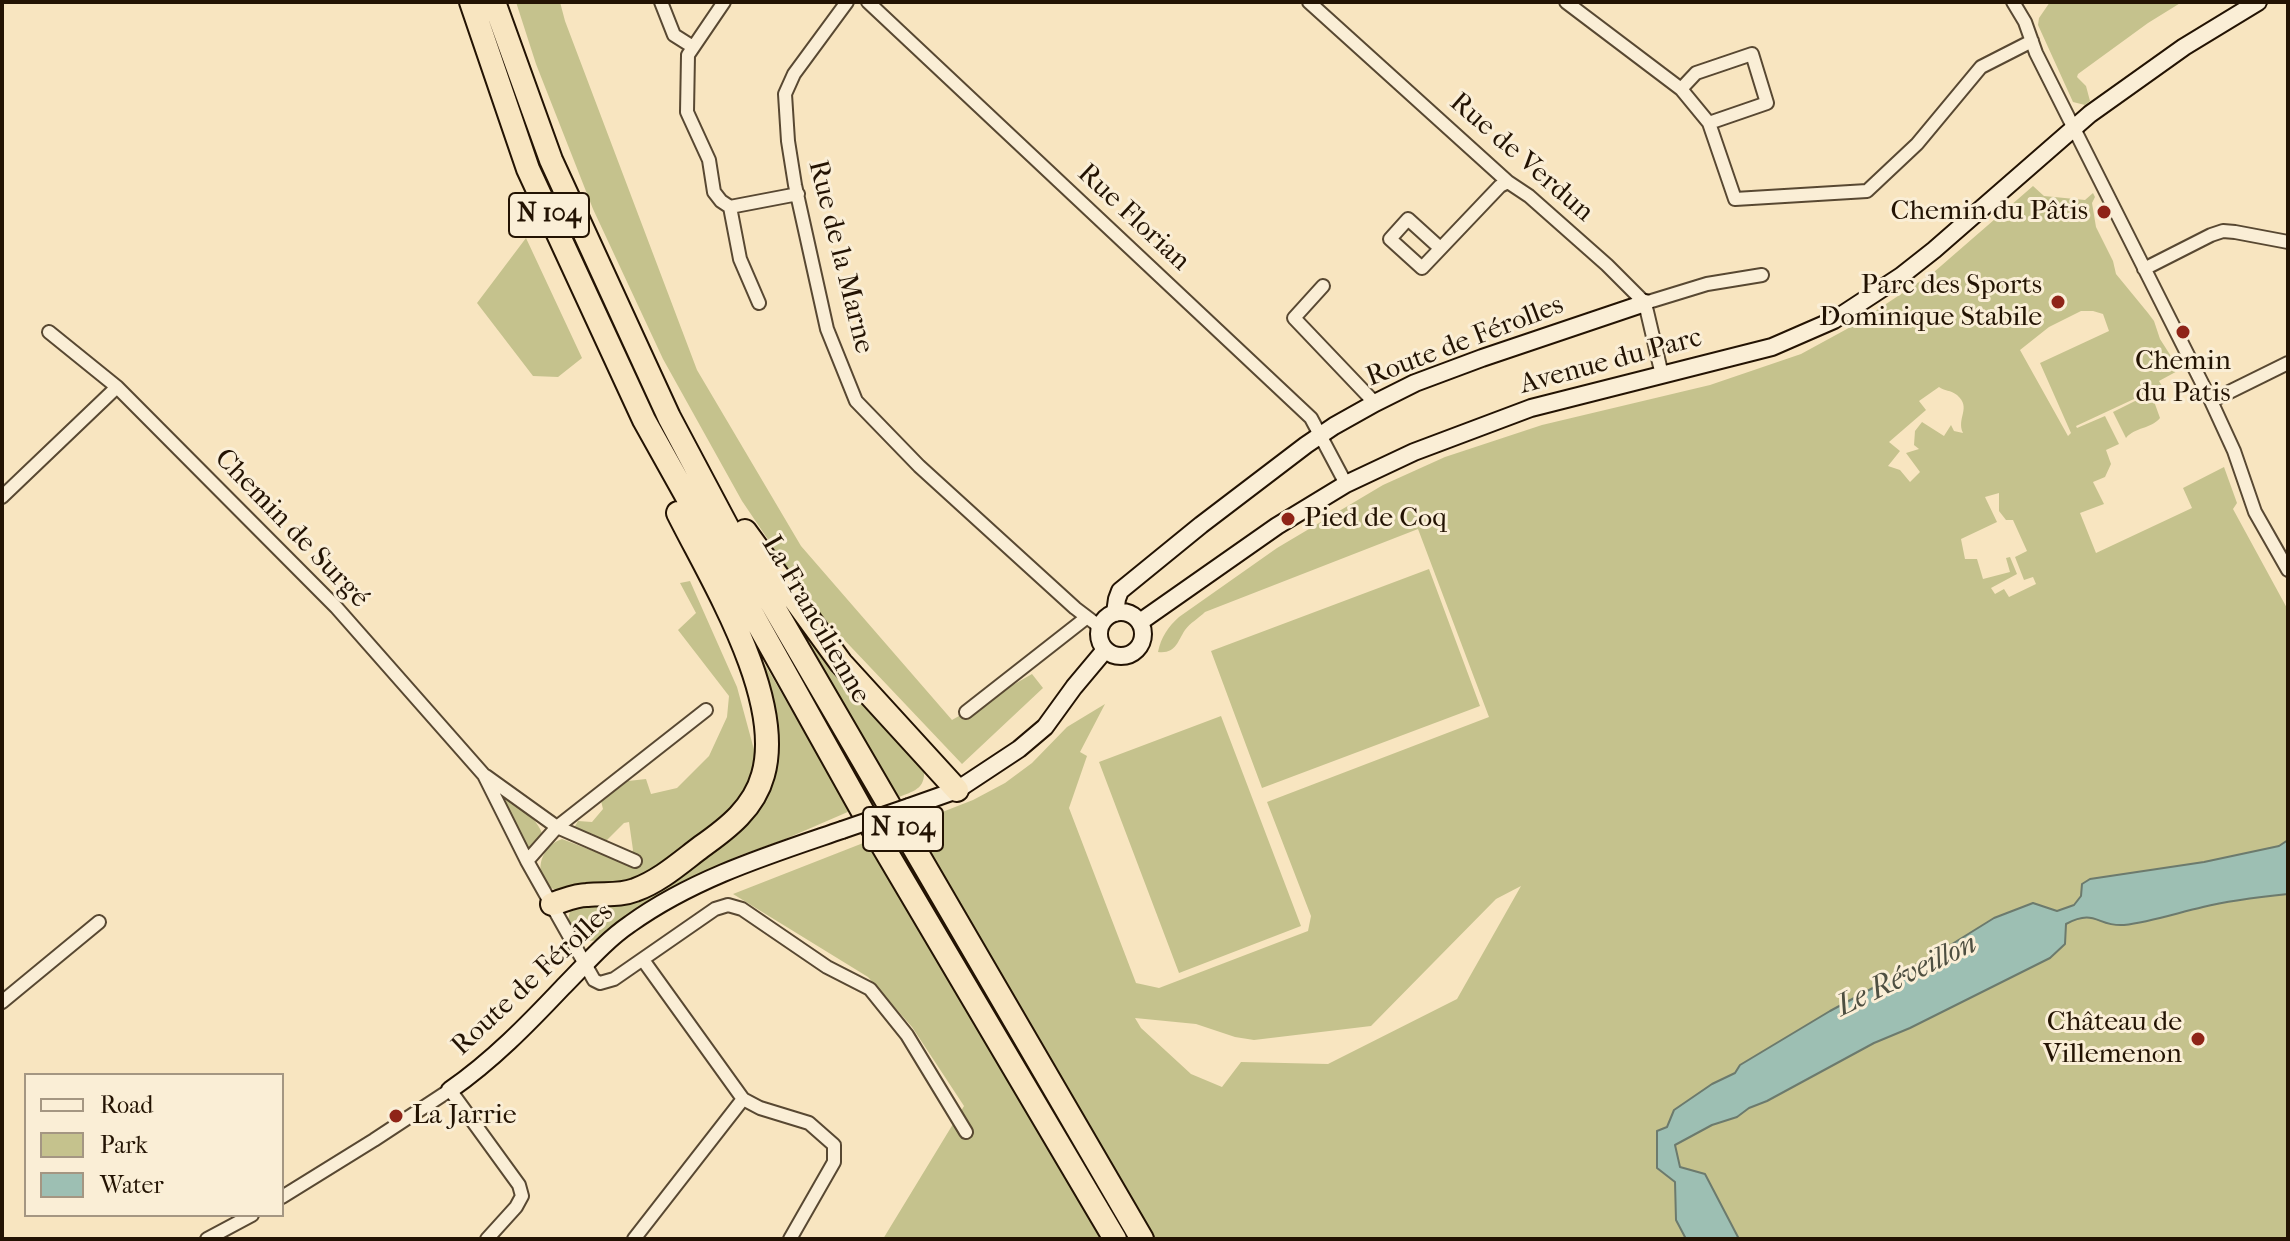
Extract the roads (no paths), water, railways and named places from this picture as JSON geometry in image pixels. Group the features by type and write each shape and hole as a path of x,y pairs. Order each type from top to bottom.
{"highway":[{"name":"La Francilienne","path":"471,2 528,169 644,420 868,821 1115,1239"},
{"name":"La Francilienne","path":"494,2 551,160 669,417 730,532 1142,1239"},
{"path":"669,417 705,460 752,543 841,663 957,790"},
{"path":"552,904 581,895 632,891 663,875 740,816 757,790 765,766 767,724 752,669 729,613 650,456 644,420"}],"street":[{"path":"661,2 674,35 693,47"},
{"path":"724,2 688,55 687,112 709,160 714,192 730,207 798,194"},
{"name":"Rue de la Marne","path":"847,2 794,74 785,94 788,141 827,329 856,401 919,466 1093,622"},
{"name":"Rue Florian","path":"868,2 1311,418 1346,484"},
{"name":"Rue de Verdun","path":"1309,2 1508,182 1529,196 1607,265 1645,303"},
{"path":"1566,2 1681,89 1709,123 1735,199 1867,191 1917,144 1981,67 2032,41"},
{"path":"2013,2 2211,401 2234,451 2255,512 2288,570"},
{"name":"Avenue du Parc","path":"1140,622 1277,526 1346,484 1427,447 1531,408 1772,347 1834,320 1934,250 2074,127 2184,47 2258,2"},
{"path":"1681,89 1696,73 1752,54 1767,103 1709,123"},
{"path":"1440,248 1500,186 1508,182"},
{"path":"730,207 740,259 759,303"},
{"path":"2144,269 2223,231 2288,242"},
{"name":"Route de Férolles","path":"1115,613 1120,591 1201,525 1319,436 1375,403 1415,383 1482,358 1645,303 1707,284 1762,275"},
{"path":"1323,286 1294,318 1375,403"},
{"path":"1645,303 1662,375"},
{"name":"Chemin de Surgé","path":"49,332 117,387 336,607 484,775 557,827 635,861"},
{"path":"2211,401 2288,363"},
{"path":"2,497 117,387"},
{"path":"966,712 1093,622 1115,613 1129,613 1140,622 1144,635 1140,648 1129,656 1116,656 1105,650 1093,622"},
{"name":"Route de Férolles","path":"284,1196 450,1090 517,1035 584,965 628,925 683,891 740,864 957,790 1002,762 1045,727 1105,650"},
{"path":"527,861 557,827 706,710"},
{"name":"Chemin de Surgé","path":"484,775 584,965"},
{"path":"584,965 594,980 600,983 614,979 715,909 728,905 742,909 827,967 870,989 907,1035 966,1132"},
{"path":"2,1002 99,922"},
{"path":"643,960 743,1099 760,1108 809,1123 834,1145 834,1162 790,1239"},
{"path":"450,1090 519,1185 522,1196 487,1239"},
{"path":"634,1239 743,1099"},
{"path":"207,1239 248,1217"}],"water":[{"name":"Le Réveillon","path":"2288,840 2288,894 2224,902 2124,925 2090,918 2066,924 2065,944 2050,958 1874,1043 1737,1117 1712,1125 1675,1145 1680,1167 1705,1174 1739,1239 1686,1239 1676,1220 1675,1182 1657,1168 1657,1131 1667,1127 1674,1110 1712,1084 1735,1073 1740,1065 1994,918 2033,903 2057,911 2074,905 2081,896 2082,884 2090,879 2204,862 2279,846"}],"place":[{"name":"Chemin du Pâtis","path":"2104,212"},
{"name":"Parc des Sports Dominique Stabile","path":"2058,302"},
{"name":"Chemin du Patis","path":"2183,332"},
{"name":"Pied de Coq","path":"1288,519"},
{"name":"Château de Villemenon","path":"2198,1039"},
{"name":"La Jarrie","path":"396,1116"}]}
